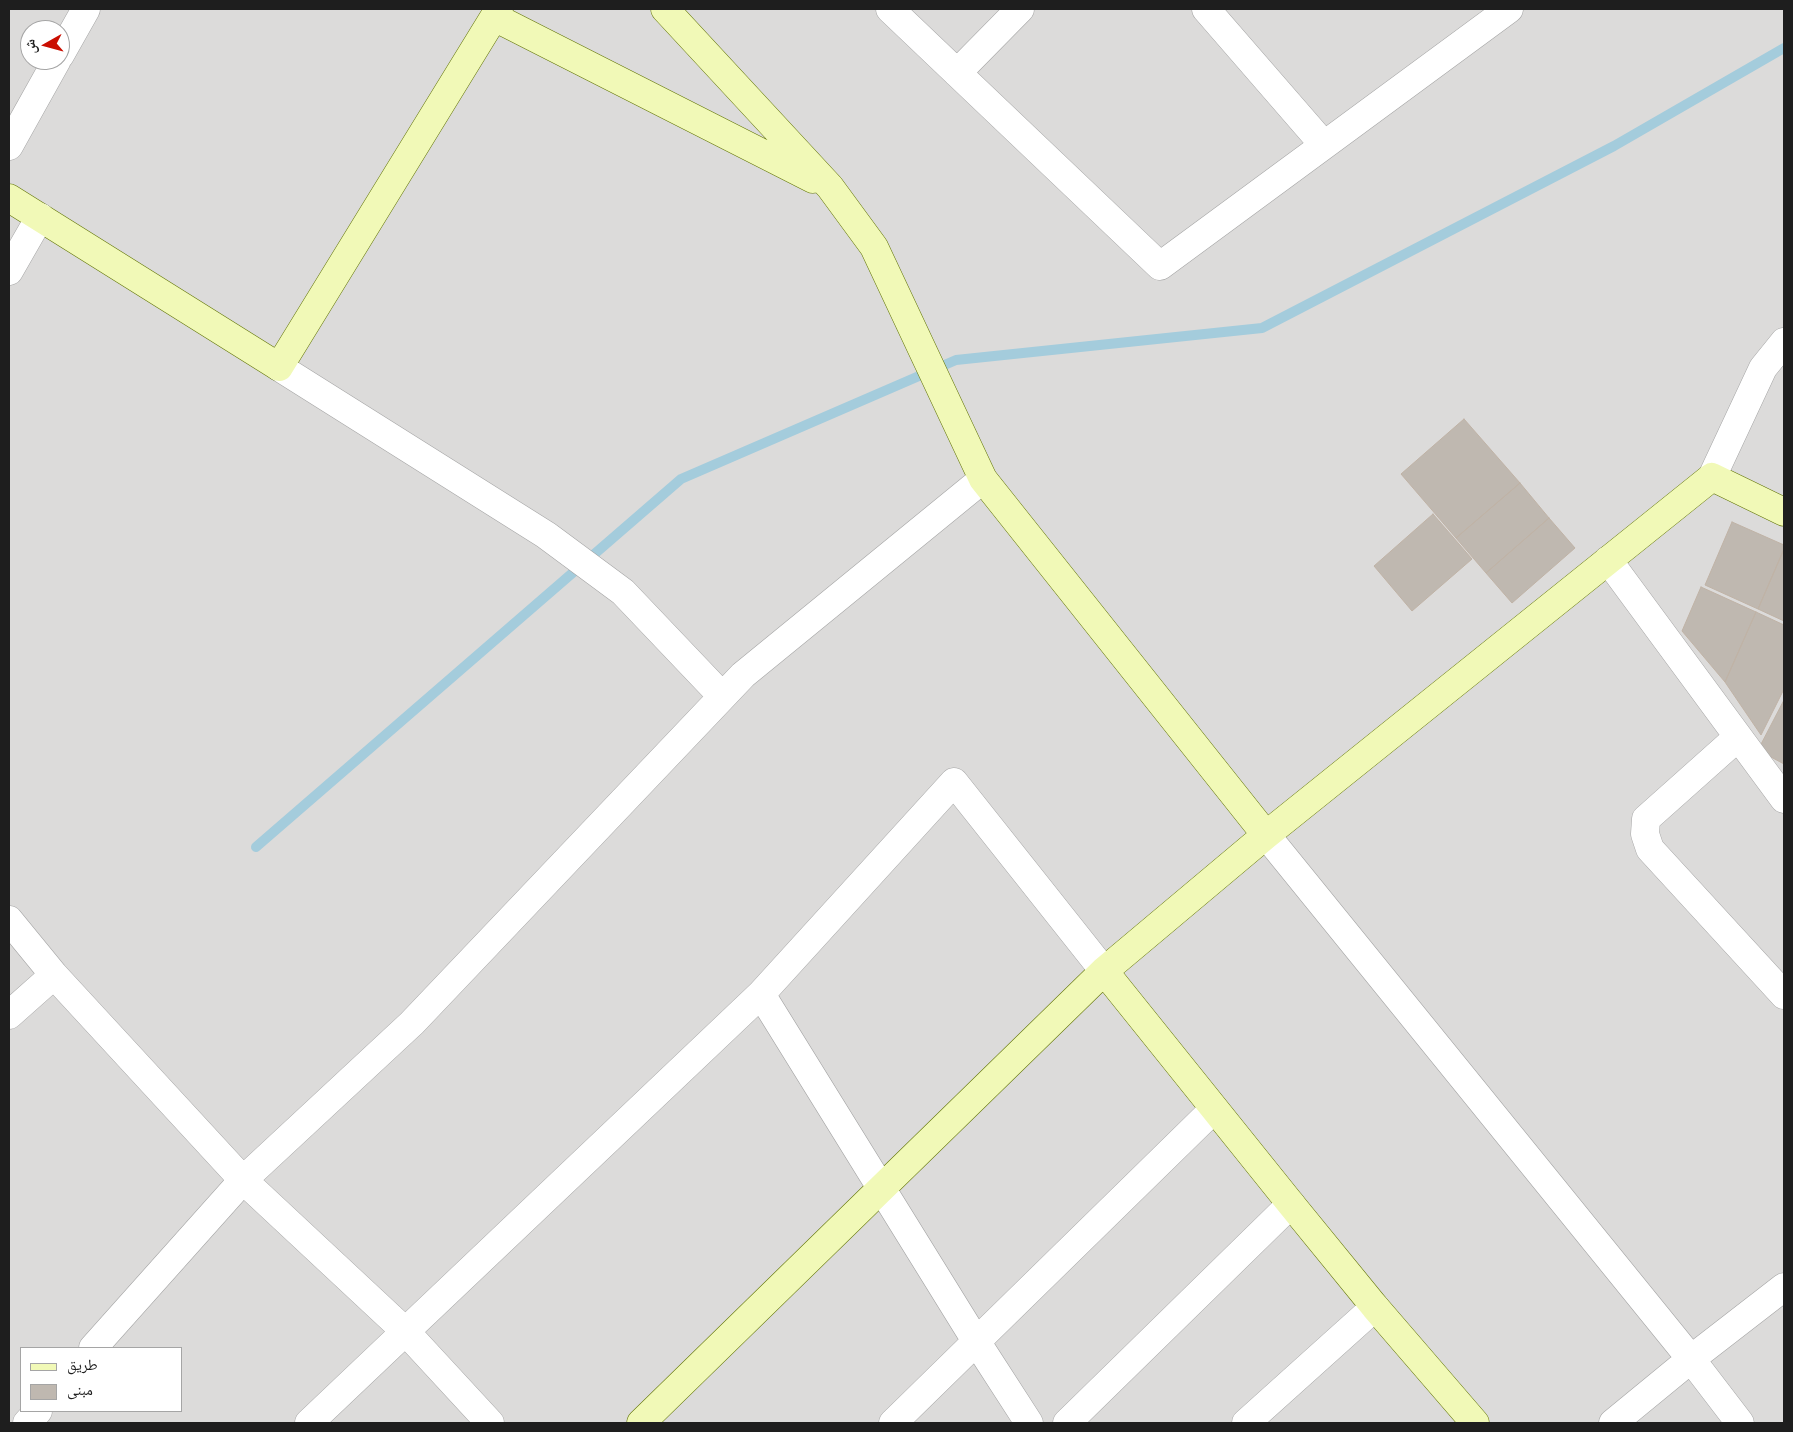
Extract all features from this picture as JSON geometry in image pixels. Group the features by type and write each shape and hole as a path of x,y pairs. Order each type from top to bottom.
{"street":[{"path":"70,37 86,9"},
{"path":"665,9 830,187 874,247 983,479 1266,835 1691,1359 1740,1423"},
{"path":"890,9 1160,266 1509,9"},
{"path":"957,73 1020,9"},
{"path":"1206,9 1324,145"},
{"path":"279,367 496,13 830,187"},
{"path":"9,146 51,70"},
{"path":"9,198 546,534 622,592 722,696"},
{"path":"9,271 40,217"},
{"path":"641,1423 1104,971 1266,835 1712,477 1763,368 1784,342"},
{"path":"1712,477 1784,512"},
{"path":"95,1347 244,1180 412,1023 743,675 983,479"},
{"path":"1608,560 1784,799"},
{"path":"1738,737 1646,819 1646,834 1650,849 1784,994"},
{"path":"309,1423 761,994 954,782 1291,1204 1375,1307 1475,1423"},
{"path":"9,920 54,975 244,1180 406,1332 490,1423"},
{"path":"9,1015 54,975"},
{"path":"761,994 976,1341 1029,1423"},
{"path":"893,1423 1214,1108"},
{"path":"1067,1423 1291,1204"},
{"path":"1613,1423 1691,1359 1784,1287"},
{"path":"1246,1423 1375,1307"},
{"path":"27,1423 37,1412"}],"shaded area":[{"path":"9,9 1784,9 1784,1423 9,1423"}],"building":[{"path":"1464,419 1520,483 1456,538 1401,474"},
{"path":"1520,483 1549,518 1486,573 1456,538"},
{"path":"1433,514 1472,559 1412,611 1374,566"},
{"path":"1549,518 1575,548 1512,603 1486,573"},
{"path":"1732,522 1784,545 1784,549 1758,609 1705,585"},
{"path":"1784,549 1784,621 1758,609"},
{"path":"1701,587 1756,612 1725,682 1682,631"},
{"path":"1756,612 1784,625 1784,689 1761,735 1725,682"},
{"path":"1784,700 1784,764 1758,750"}],"waterway":[{"path":"256,847 681,479 956,360 1262,328 1614,146 1784,48"}]}
